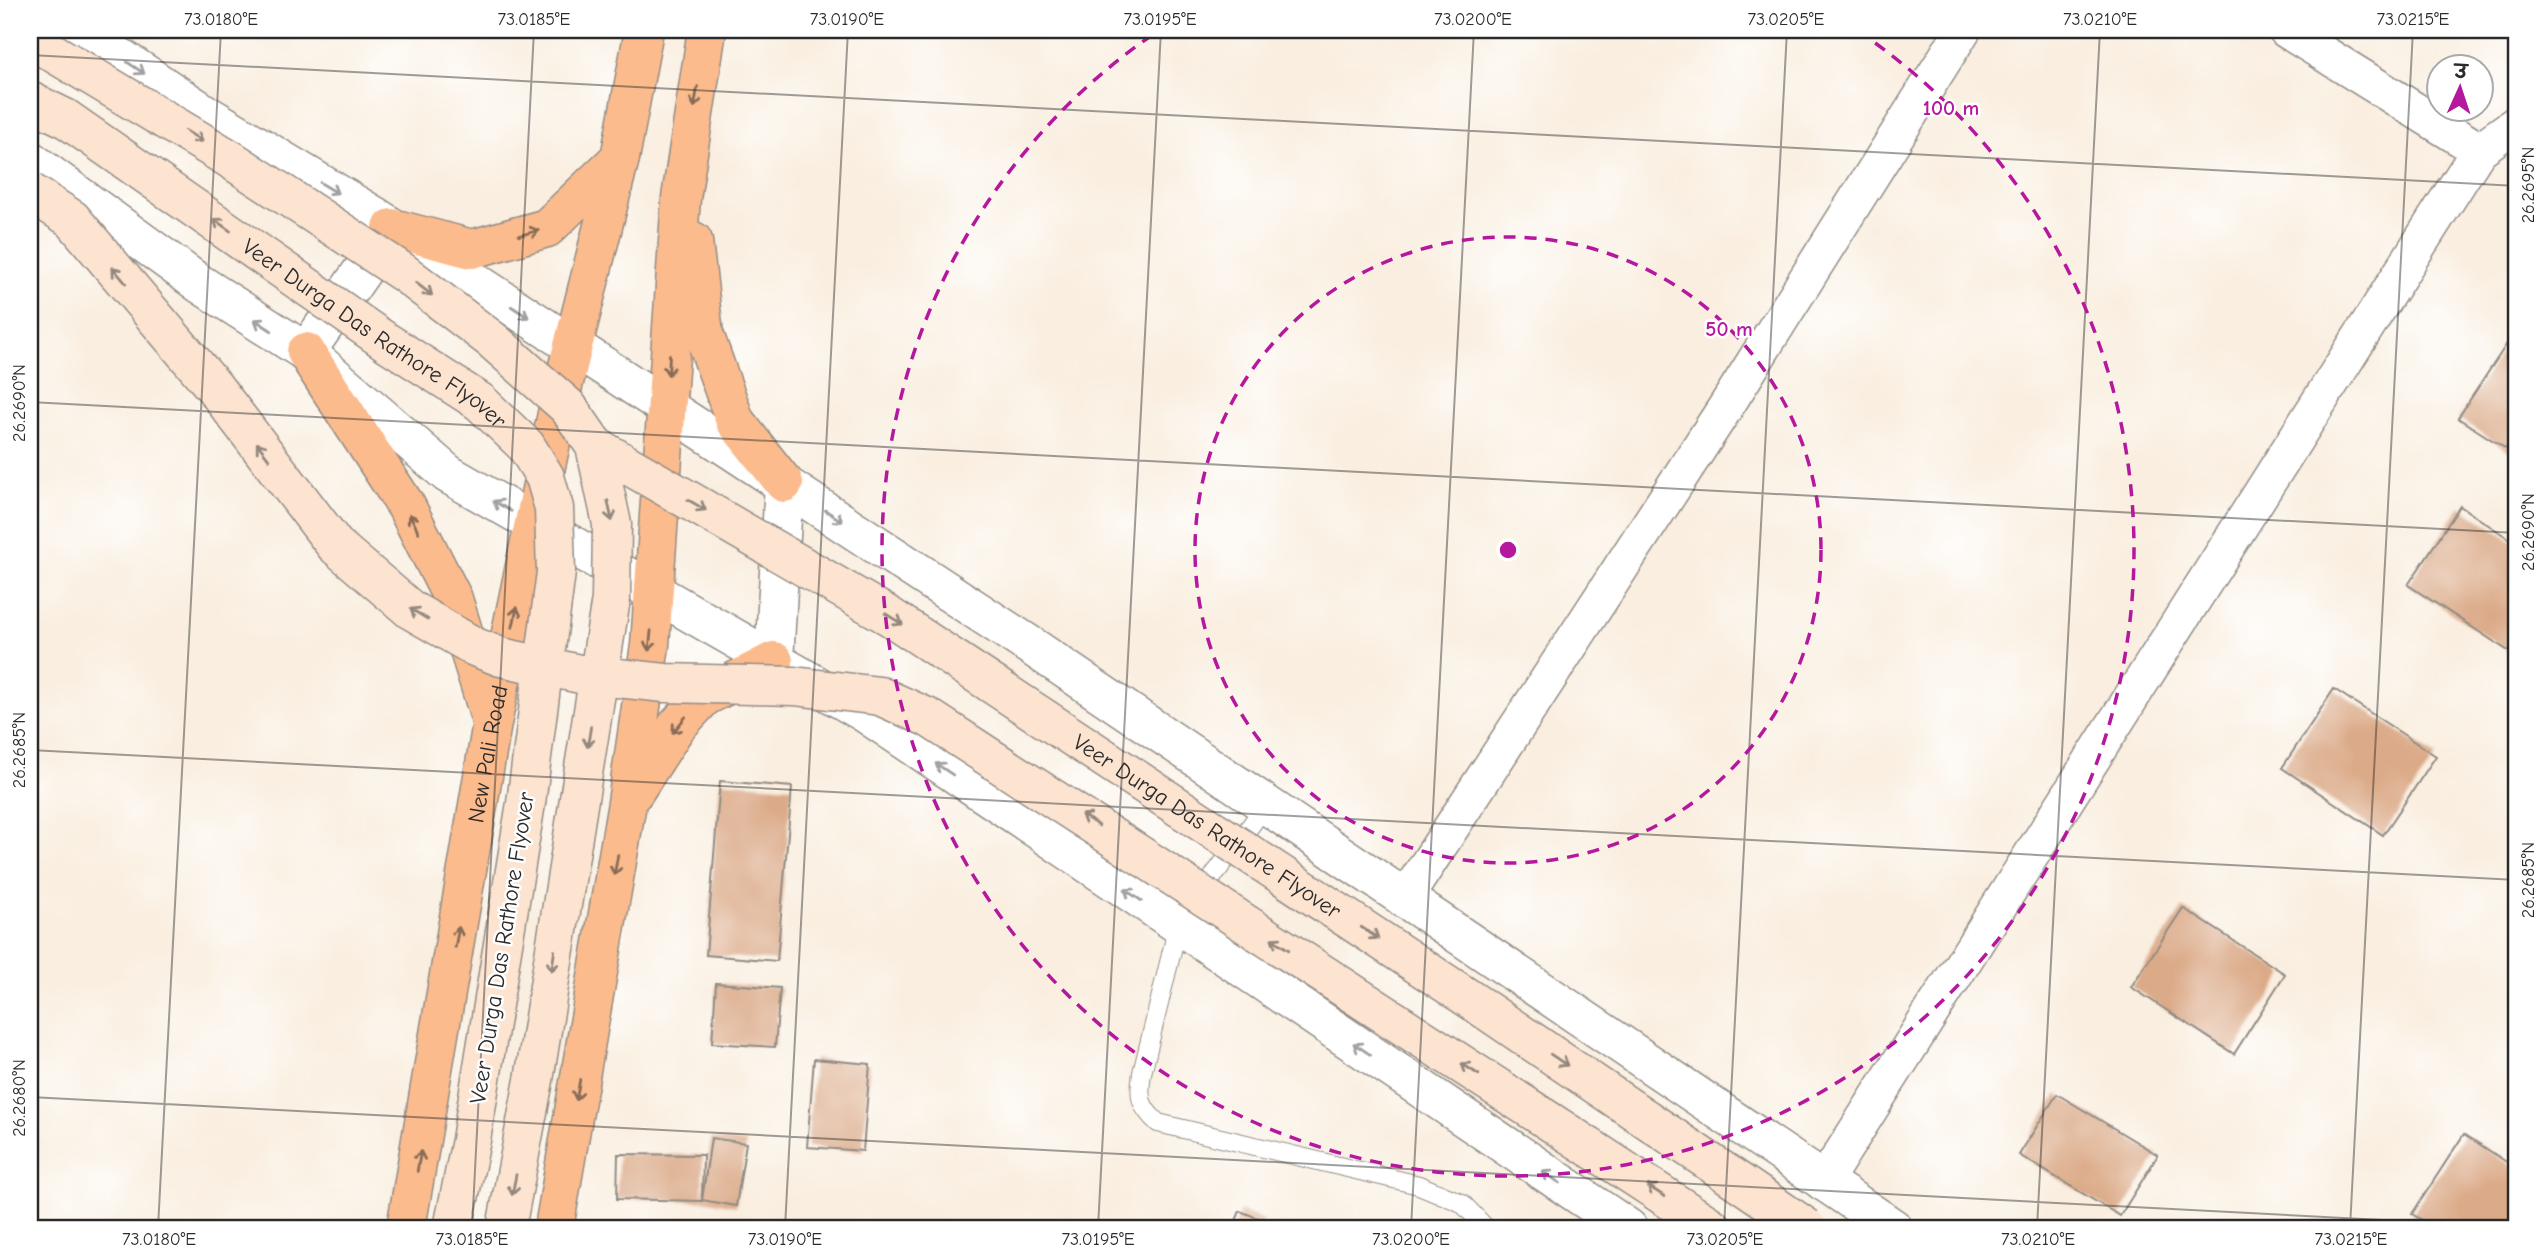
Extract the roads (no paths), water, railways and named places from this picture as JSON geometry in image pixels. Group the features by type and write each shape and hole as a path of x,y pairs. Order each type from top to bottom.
{"highway":[{"name":"New Pali Road","path":"406,1228 492,723 573,347 620,158 645,30"},
{"path":"554,1228 627,803 650,645 673,297 684,180 707,30"},
{"path":"392,228 472,248 547,228 620,158"},
{"path":"684,180 705,334 735,421 784,483"},
{"path":"306,352 405,506 447,587 492,723"},
{"path":"627,803 676,727 704,697 774,661"}],"main road":[{"name":"Veer Durga Das Rathore Flyover","path":"30,39 230,159 404,274 492,340 568,407 595,446 612,524 611,599 534,1080 506,1228"},
{"name":"Veer Durga Das Rathore Flyover","path":"30,101 65,118 385,341 480,402 526,446 545,477 554,508 556,572 526,803 471,1140 453,1228"},
{"path":"30,192 72,219 214,387 335,545 411,610 475,648 501,657 580,674 665,683 794,686 868,694 880,696 929,718 1160,865 1713,1228"},
{"name":"Veer Durga Das Rathore Flyover","path":"595,446 890,616 1471,1000 1807,1228"}],"street":[{"path":"79,30 209,116 392,228 1034,648 1893,1228"},
{"path":"1404,900 1727,405 1963,30"},
{"path":"2286,30 2479,150"},
{"path":"1823,1183 2479,150 2517,123"},
{"path":"30,160 200,284 306,352 448,474 865,713 1608,1222"},
{"path":"306,352 392,228"},
{"path":"774,661 784,483"}],"lane":[{"path":"1265,806 1177,925 1142,1073 1139,1091 1142,1109 1158,1123 1419,1185 1462,1203 1486,1228"}]}
